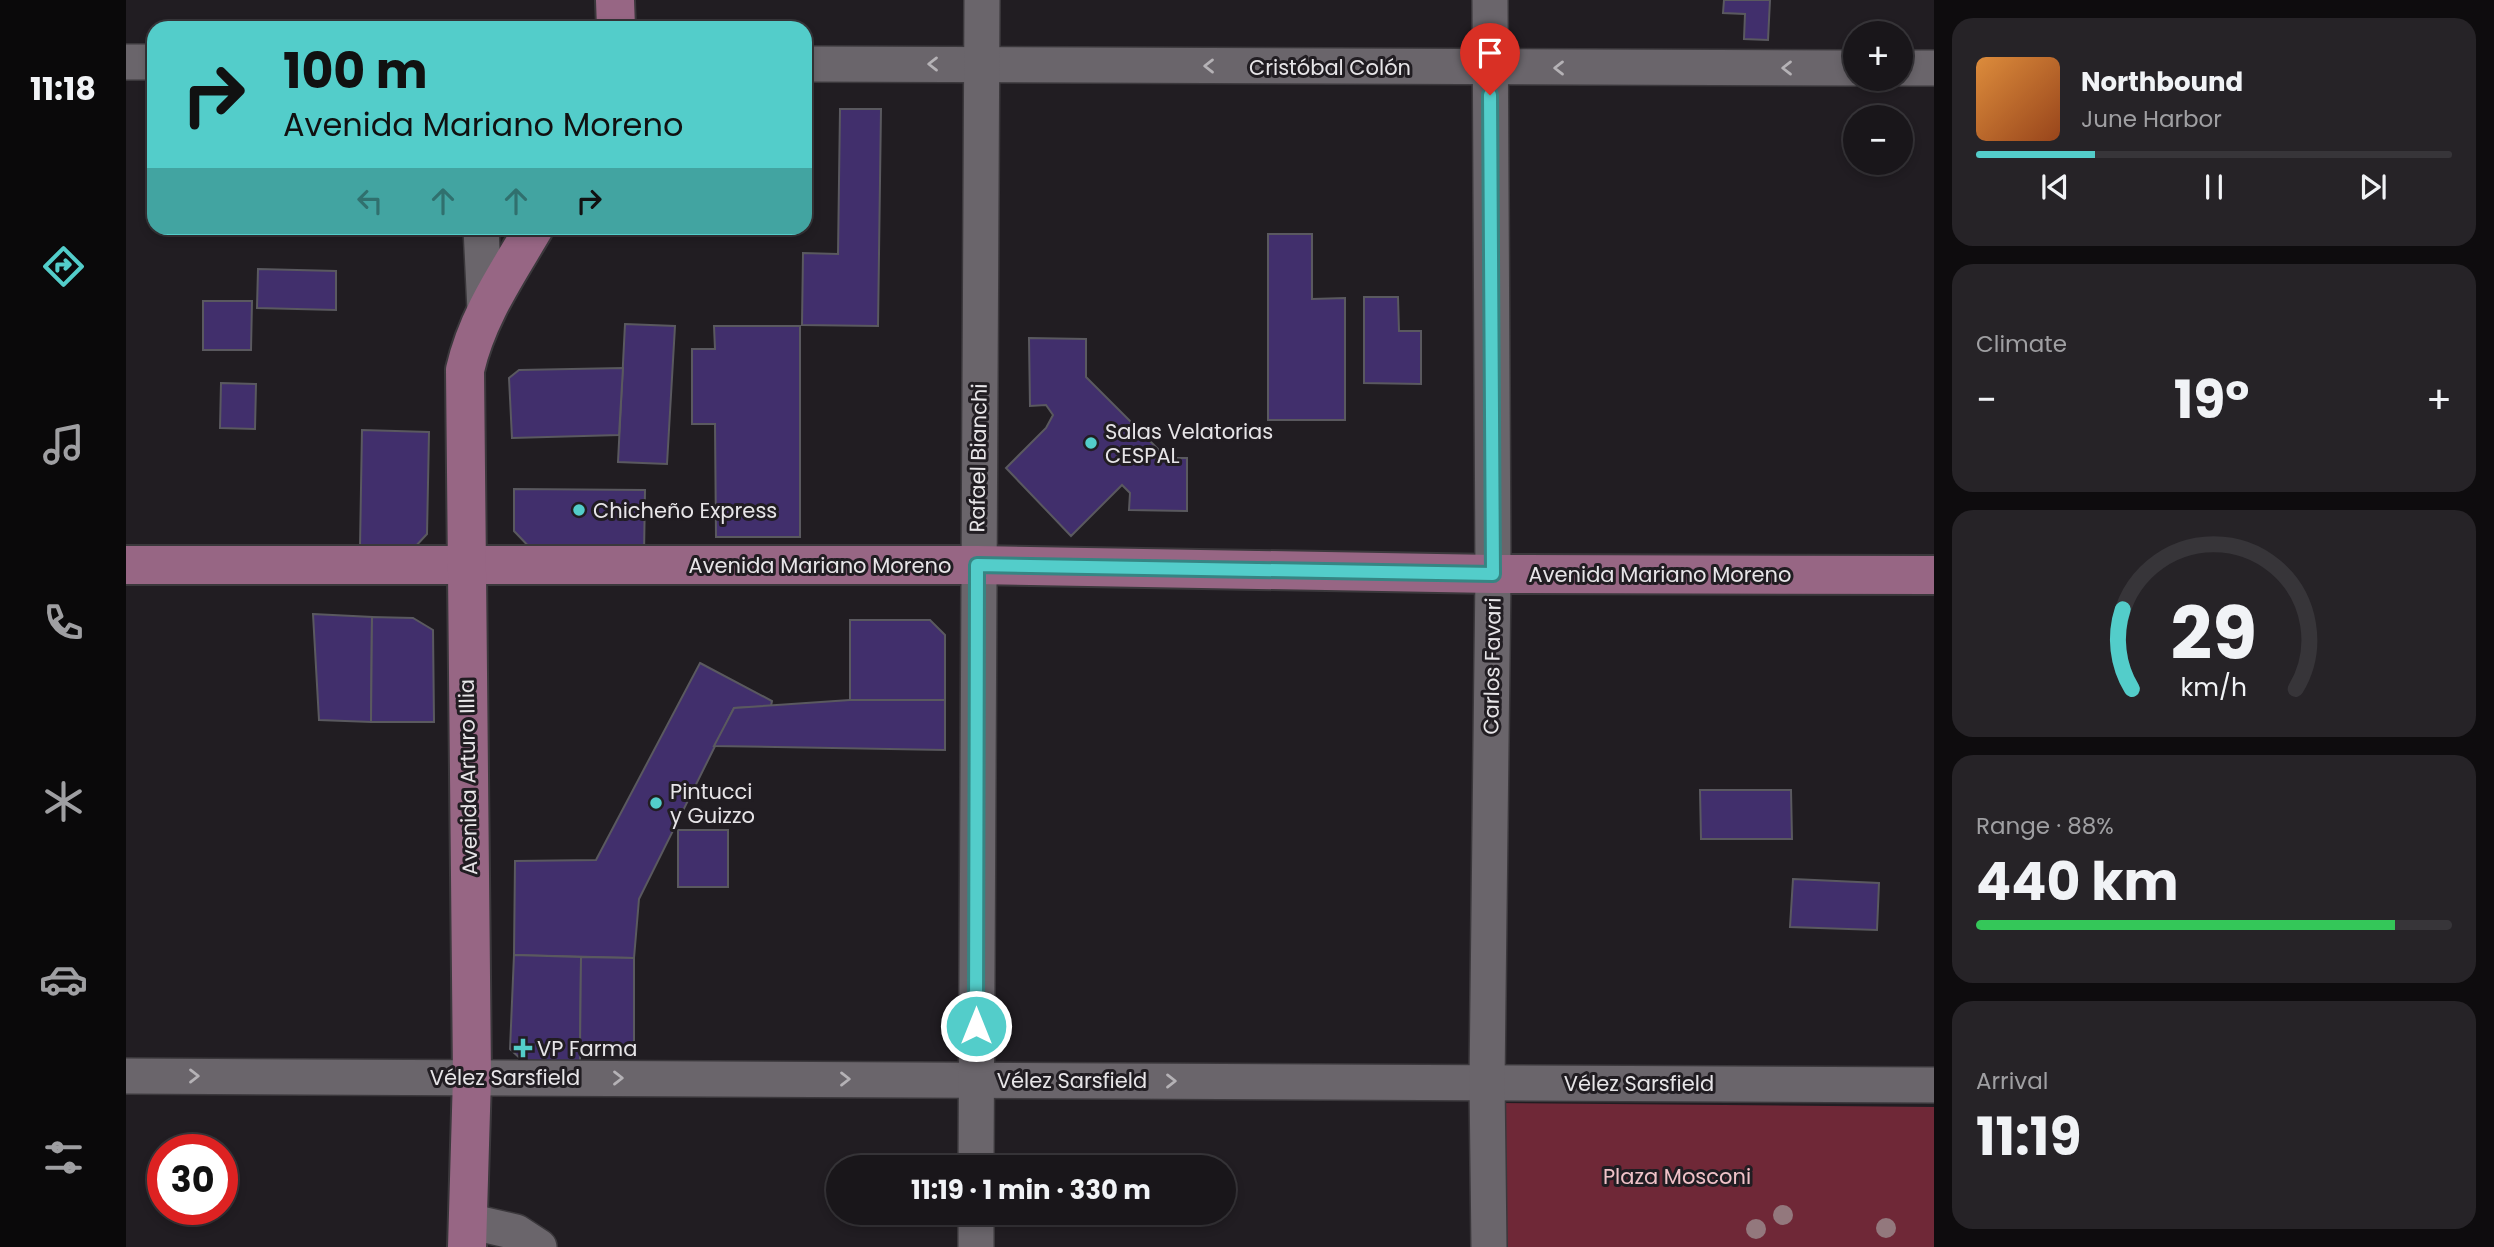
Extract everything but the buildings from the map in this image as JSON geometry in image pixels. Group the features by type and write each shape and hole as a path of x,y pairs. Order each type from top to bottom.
{"main road":[{"path":"615,0 616,21"},
{"name":"Avenida Arturo Illia","path":"467,1234 472,1077 465,370 472,339 485,310 530,235"},
{"name":"Avenida Mariano Moreno","path":"126,565 977,565 1493,574 1934,575"}],"street":[{"name":"Rafael Bianchi","path":"976,1155 982,0"},
{"name":"Carlos Favari","path":"1489,1247 1487,1083 1493,574 1490,0"},
{"path":"126,62 147,62"},
{"name":"Cristóbal Colón","path":"812,64 1843,68"},
{"path":"1913,68 1934,68"},
{"name":"Avenida Arturo Illia","path":"481,235 485,310"},
{"name":"Vélez Sarsfield","path":"126,1076 1934,1085"},
{"path":"976,1225 976,1247"},
{"path":"467,1234 516,1232 539,1247"}],"green space":[{"name":"Plaza Mosconi","path":"1500,1103 1934,1107 1934,1247 1500,1247"}],"place":[{"name":"Salas Velatorias CESPAL","path":"1091,443"},
{"name":"Chicheño Express","path":"579,510"},
{"name":"Pintucci y Guizzo","path":"656,803"},
{"name":"VP Farma","path":"523,1048"}],"route":[{"path":"976,1026 977,565 1493,574 1490,95"}]}
